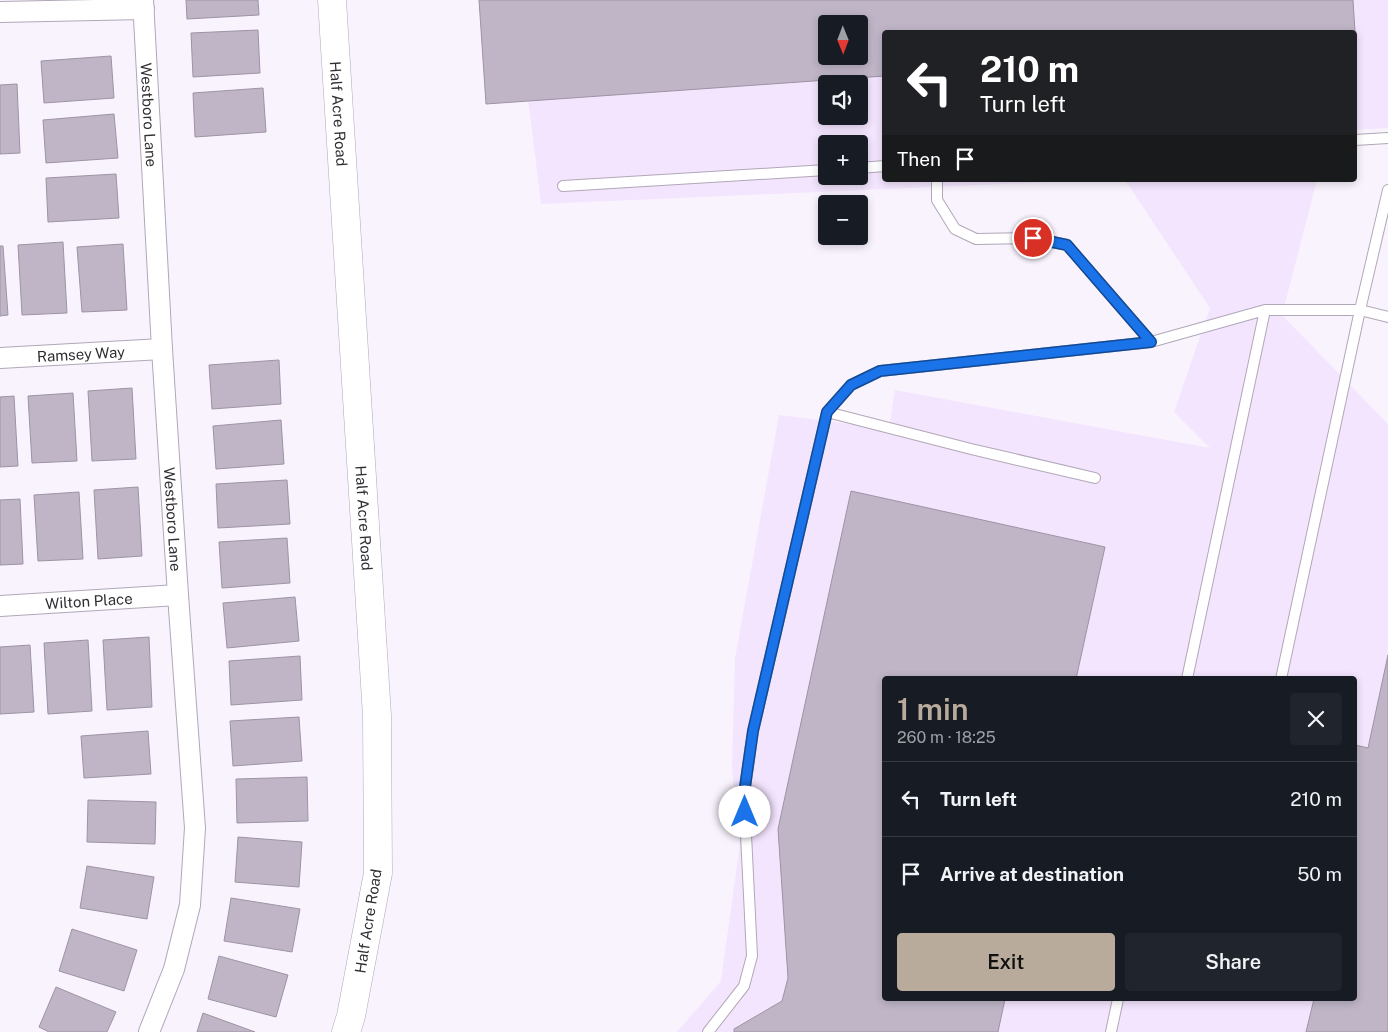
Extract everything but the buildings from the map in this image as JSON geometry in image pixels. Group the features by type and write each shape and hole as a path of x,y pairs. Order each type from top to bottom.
{"street":[{"name":"Half Acre Road","path":"332,0 377,716 378,874 351,1016 346,1032"},
{"path":"0,12 143,5"},
{"name":"Westboro Lane","path":"143,5 162,350 195,828 190,905 174,969 149,1032"},
{"name":"Ramsey Way","path":"0,358 162,350"},
{"name":"Wilton Place","path":"0,606 178,595"}],"lane":[{"path":"1357,140 1388,138"},
{"path":"868,167 882,166"},
{"path":"564,186 818,170"},
{"path":"937,182 937,200 955,229 976,239 1033,238 1067,245 1151,342"},
{"path":"1282,676 1360,310 1388,190"},
{"path":"1188,676 1265,310"},
{"path":"708,1032 744,986 752,956 744,794 753,731 827,412 851,385 880,371 1151,342 1265,310 1360,310 1388,317"},
{"path":"827,412 1095,478"},
{"path":"1111,1032 1118,1001"}],"shaded area":[{"path":"516,0 1388,0 1388,128 1357,130 1357,30 882,30 882,182 1050,182 541,204"},
{"path":"1126,182 1316,182 1282,315 1388,424 1388,1032 677,1032 721,981 740,844 732,767 735,658 779,415 889,429 895,390 1210,448 1174,412 1210,308"}],"route":[{"path":"745,812 744,794 753,731 827,412 851,385 880,371 1151,342 1067,245 1033,238"}]}
